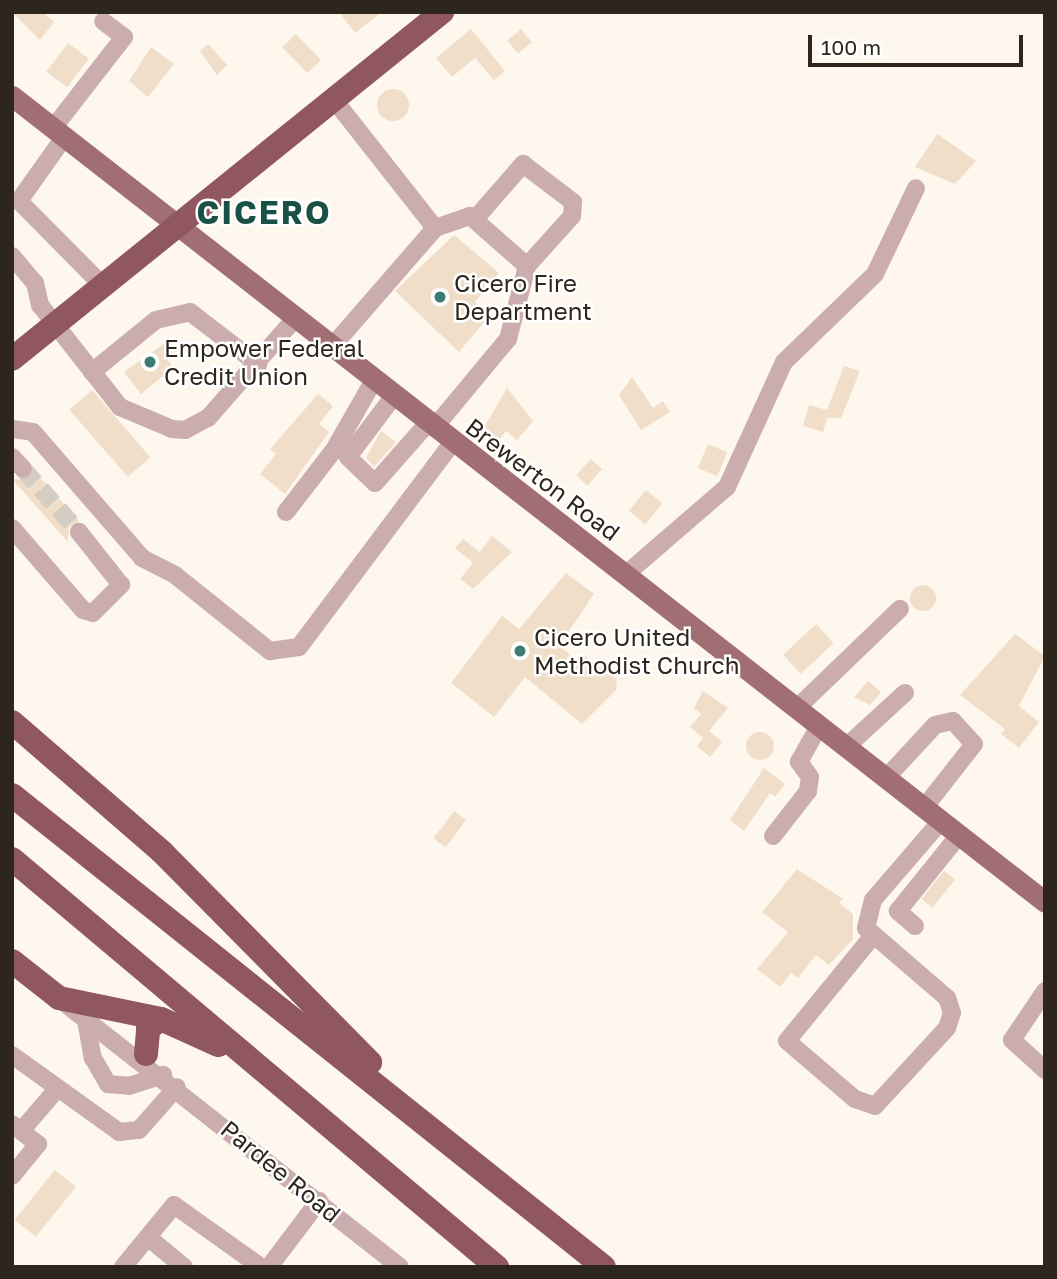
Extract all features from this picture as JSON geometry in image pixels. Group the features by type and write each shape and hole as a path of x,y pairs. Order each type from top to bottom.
{"highway":[{"path":"12,359 102,285 179,228 442,12"},
{"path":"12,722 162,852 425,1121"},
{"path":"12,795 425,1121 604,1267"},
{"path":"12,859 497,1267"},
{"path":"12,961 59,998 86,1013 161,1019 208,1039 286,1090"},
{"path":"146,1054 148,1029 161,1019"}],"main road":[{"name":"Brewerton Road","path":"12,96 60,131 293,321 1045,902"}],"street":[{"path":"102,285 19,201 60,131 124,37 103,21"},
{"path":"335,101 435,228"},
{"path":"393,397 348,457 375,483 431,426 514,328 527,266 572,216 573,202 528,163 476,218"},
{"path":"625,575 727,487 784,362 875,274 916,188"},
{"path":"330,349 435,228 462,215 476,218 527,266"},
{"path":"12,256 35,284 54,325 133,417 185,430 208,418 293,321"},
{"path":"92,372 156,320 190,312 258,364"},
{"path":"286,512 334,450 373,382"},
{"path":"12,429 33,432 142,558 176,575 270,651 299,647 452,443"},
{"path":"12,528 83,610 93,613 121,585 79,533"},
{"path":"95,551 118,530"},
{"path":"797,708 900,609"},
{"path":"846,747 905,693"},
{"path":"886,778 935,725 953,722 974,744 924,808"},
{"path":"773,836 808,791 810,777 799,762 819,726"},
{"path":"872,937 787,1041 855,1099 875,1106 947,1028 952,1013 947,998 872,937 867,916 873,900 941,821"},
{"path":"915,926 898,911 959,835"},
{"name":"Pardee Road","path":"12,947 86,1013 400,1267"},
{"path":"1045,991 1012,1040 1045,1070"},
{"path":"86,1013 93,1058 107,1084 129,1086 163,1075"},
{"name":"Pardee Road","path":"86,1013 146,1054 163,1075"},
{"path":"12,1055 105,1127 130,1132 177,1087"},
{"path":"12,1176 38,1144 17,1127 57,1089"},
{"path":"268,1267 319,1201"},
{"path":"123,1267 150,1239 152,1225 174,1205 261,1267"},
{"path":"150,1239 184,1267"}],"building":[{"path":"12,12 43,12 54,22 40,40"},
{"path":"339,12 382,12 355,33"},
{"path":"471,29 505,71 494,80 475,58 452,77 436,58"},
{"path":"521,29 532,42 518,54 507,41"},
{"path":"296,34 321,60 307,73 282,47"},
{"path":"68,43 89,59 67,87 46,72"},
{"path":"208,44 227,65 217,75 200,51"},
{"path":"151,47 174,64 148,97 129,81"},
{"path":"393,89 404,94 409,105 404,116 393,121 382,116 377,105 382,94"},
{"path":"937,134 976,161 955,184 915,167"},
{"path":"454,235 499,273 475,302 491,314 459,352 395,291"},
{"path":"172,338 181,348 167,359 173,368 141,394 124,372"},
{"path":"844,366 860,371 841,418 827,418 823,432 803,426 809,405 827,410"},
{"path":"632,377 653,408 663,401 670,412 641,430 619,395"},
{"path":"507,388 533,421 517,440 506,431 498,441 483,429"},
{"path":"92,390 150,457 128,477 69,410"},
{"path":"318,394 333,406 319,424 329,432 285,494 260,474 276,454 270,449"},
{"path":"381,431 396,442 374,467 366,458"},
{"path":"708,444 727,452 717,476 698,468"},
{"path":"591,459 602,469 587,485 576,475"},
{"path":"34,471 79,521 69,527 68,542 12,479 26,480"},
{"path":"646,490 662,503 645,524 629,511"},
{"path":"492,536 512,552 473,589 460,579 473,563 455,548 463,539 480,552"},
{"name":"Cicero United Methodist Church","path":"566,573 594,594 559,646 580,662 585,656 617,680 616,690 582,724 525,677 494,717 451,683 502,616 519,629"},
{"path":"923,585 932,589 936,598 932,607 923,611 914,607 910,598 914,589"},
{"path":"816,624 834,643 801,674 783,655"},
{"path":"1015,634 1045,656 1019,706 1039,722 1019,748 1001,734 1005,729 960,695"},
{"path":"868,681 881,692 870,705 854,697"},
{"path":"703,691 728,708 709,731 722,742 710,757 697,746 703,738 690,727 701,714 694,708"},
{"path":"760,732 770,736 774,746 770,756 760,760 750,756 746,746 750,736"},
{"path":"764,768 785,784 775,797 770,793 744,831 730,820"},
{"path":"454,811 466,820 446,847 434,838"},
{"path":"797,869 843,899 839,903 853,914 853,939 829,965 816,955 798,978 791,973 780,987 757,969 788,932 762,912"},
{"path":"944,871 955,880 932,908 921,899"},
{"path":"55,1170 76,1187 36,1237 15,1220"}],"tunnel":[{"path":"23,469 79,532"}],"place":[{"name":"Cicero Fire Department","path":"440,297"},
{"name":"Empower Federal Credit Union","path":"150,362"},
{"name":"Cicero United Methodist Church","path":"520,651"}],"district":[{"name":"CICERO","path":"264,212"}]}
